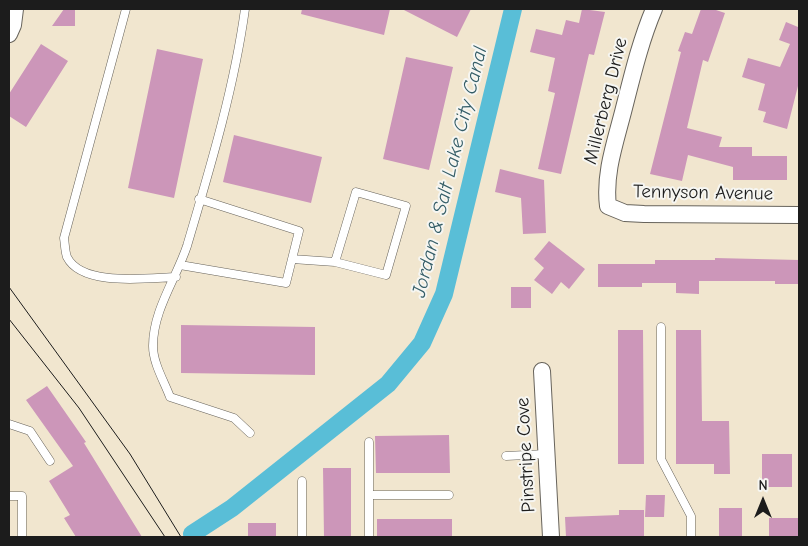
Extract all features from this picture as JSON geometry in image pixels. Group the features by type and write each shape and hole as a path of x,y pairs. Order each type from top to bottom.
{"street":[{"path":"9,34 13,25 15,9"},
{"name":"Millerberg Drive","path":"608,206 606,192 608,171 641,46 654,9"},
{"name":"Tennyson Avenue","path":"608,206 625,213 644,214 799,215"},
{"name":"Pinstripe Cove","path":"542,371 550,537"}],"lane":[{"path":"126,9 64,238 67,257 78,271 94,276 176,277"},
{"path":"245,9 237,65 180,265 162,305 153,347 158,368 170,397 234,418 250,433"},
{"path":"292,259 335,262 386,275 406,206 356,192 335,262"},
{"path":"180,265 286,283 299,231 199,199"},
{"path":"661,328 661,459 691,516 691,537"},
{"path":"9,424 30,432 50,461"},
{"path":"369,442 369,537"},
{"path":"506,456 546,454"},
{"path":"302,482 302,537"},
{"path":"369,495 449,495"},
{"path":"9,496 22,496 22,537"}],"building":[{"path":"64,9 75,9 75,26 52,26"},
{"path":"302,9 390,9 384,35 301,14"},
{"path":"402,9 471,9 457,37"},
{"path":"582,9 605,12 594,55 589,54 561,174 538,169 555,93 548,91 555,58 530,52 536,29 562,35 566,20 579,23"},
{"path":"701,9 713,9 725,13 708,62 703,60 687,128 722,137 719,147 752,147 752,156 787,156 787,180 733,180 733,167 688,155 682,181 650,174 681,52 678,51 685,32 692,34"},
{"path":"786,22 798,27 799,23 799,82 787,129 763,122 766,112 758,110 765,84 742,77 748,58 780,67 790,44 779,40"},
{"path":"41,44 68,61 26,127 9,116 9,94"},
{"path":"157,49 203,59 174,198 128,188"},
{"path":"406,57 453,67 429,170 383,159"},
{"path":"234,135 322,157 311,203 223,182"},
{"path":"500,169 544,180 546,233 523,234 521,198 495,192"},
{"path":"549,241 585,269 569,289 561,282 552,294 534,280 544,268 534,259"},
{"path":"715,258 799,260 799,284 775,284 775,281 699,281 699,294 676,293 676,283 642,283 642,287 598,287 598,264 655,264 655,260 715,260"},
{"path":"511,287 531,287 531,308 511,308"},
{"path":"181,325 315,327 315,375 181,373"},
{"path":"618,330 643,330 644,464 618,464"},
{"path":"676,330 701,330 702,421 729,421 730,474 714,474 714,464 676,464"},
{"path":"47,386 86,442 84,443 142,537 76,537 64,518 70,515 49,481 73,466 26,400"},
{"path":"449,435 450,473 376,473 375,436"},
{"path":"762,454 792,454 792,487 762,487"},
{"path":"323,468 351,468 351,537 324,537"},
{"path":"646,495 665,495 664,517 645,517"},
{"path":"719,508 742,508 742,537 719,537"},
{"path":"619,510 644,510 644,537 566,537 565,517 619,515"},
{"path":"769,518 799,518 799,537 769,537"},
{"path":"377,519 452,519 452,537 377,537"},
{"path":"248,523 276,523 276,537 248,537"}],"waterway":[{"name":"Jordan & Salt Lake City Canal","path":"192,534 232,508 388,384 422,343 444,294 513,9"}],"tram line":[{"path":"9,287 130,454 181,537"},
{"path":"9,319 79,408 165,537"}]}
